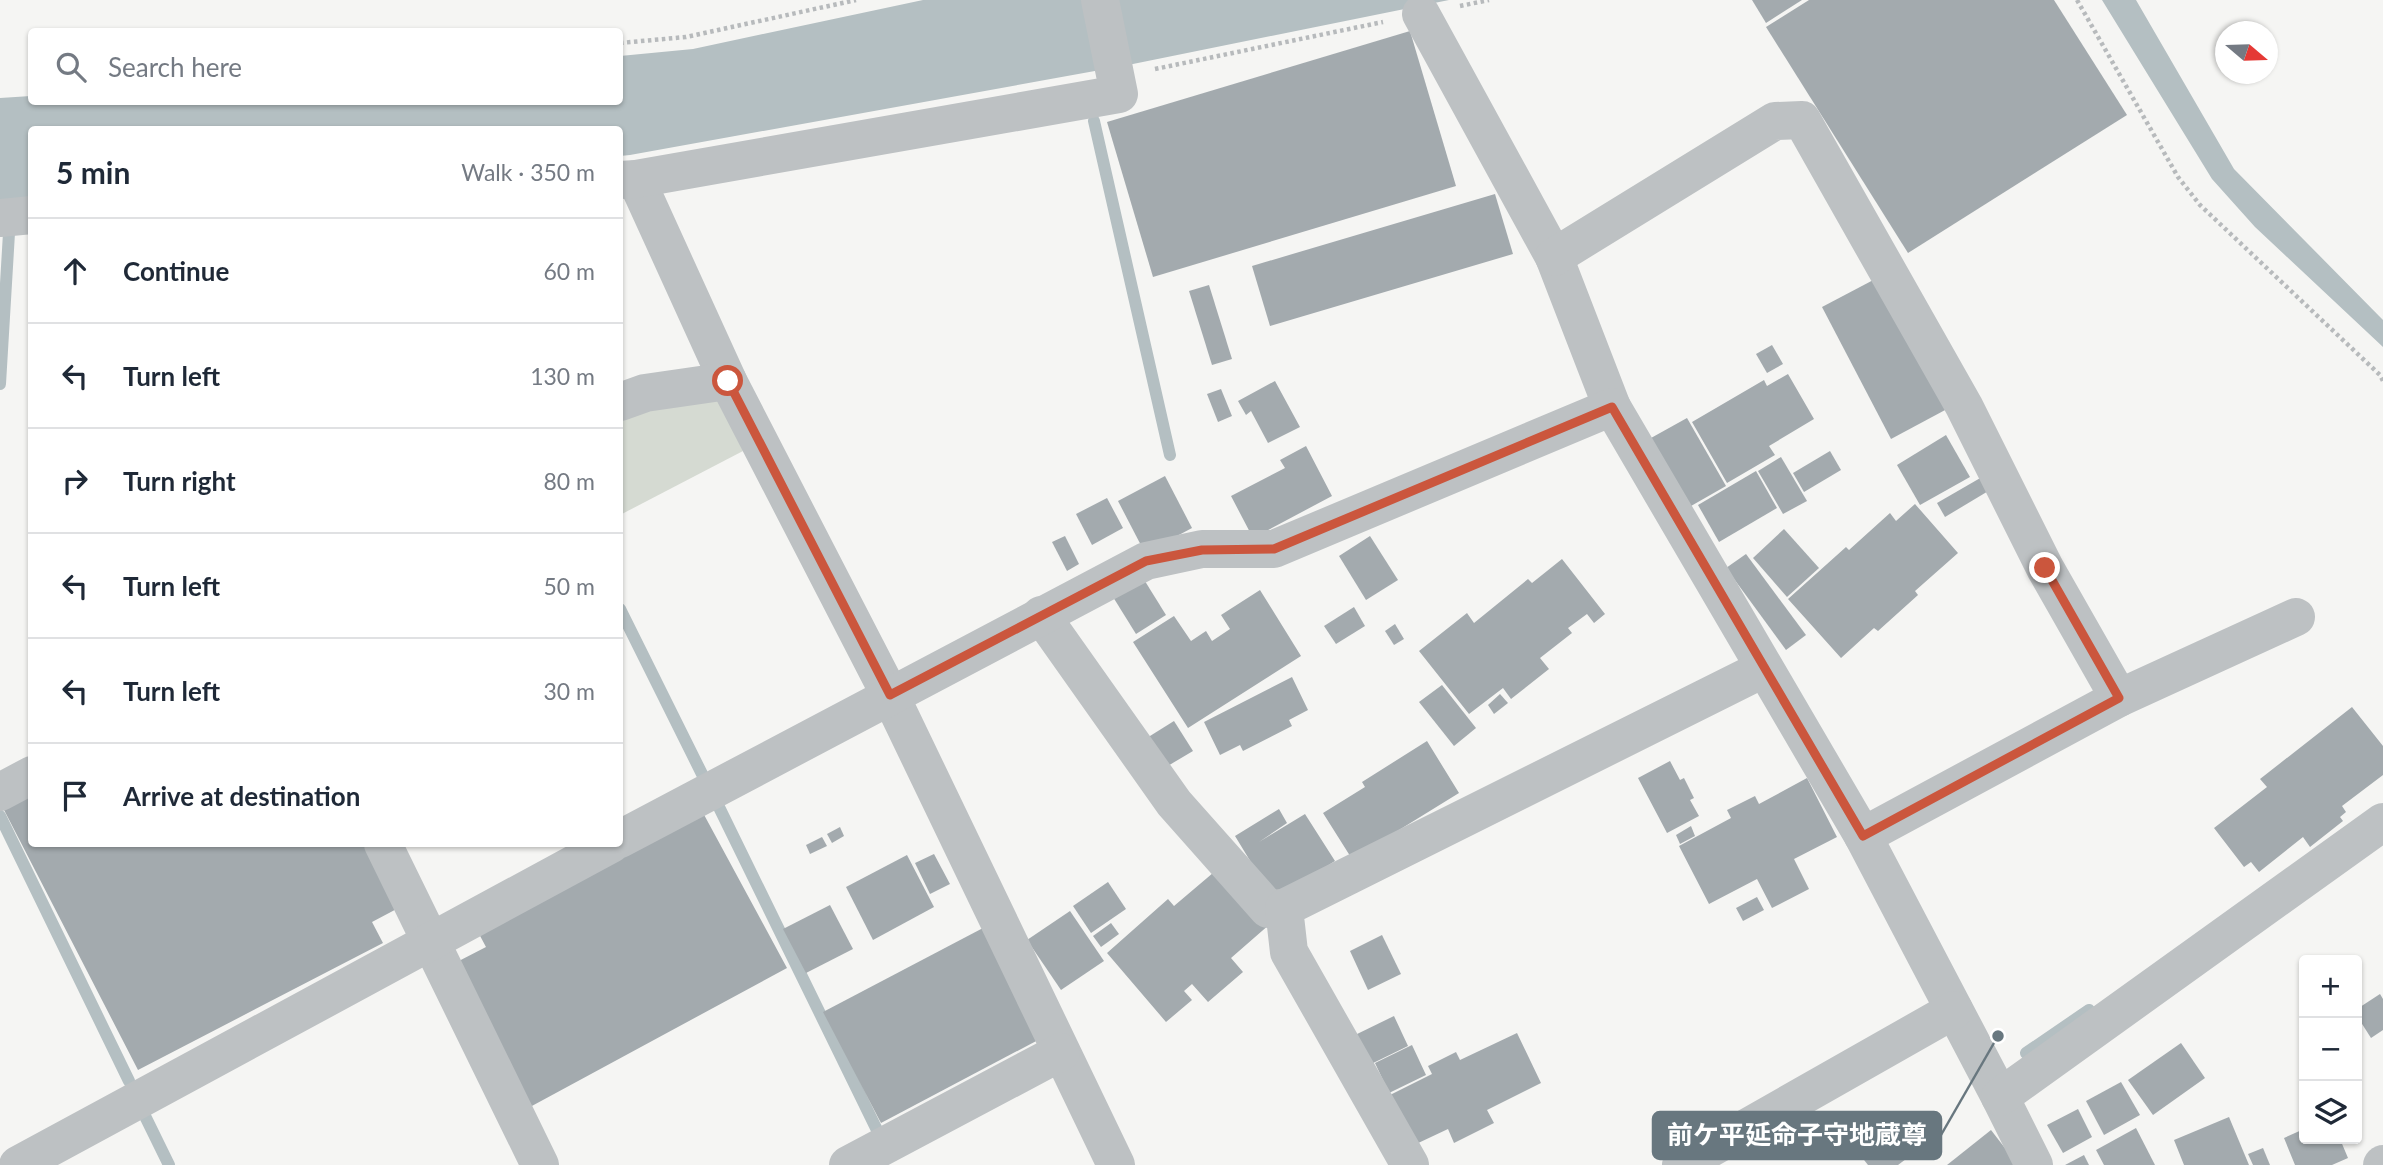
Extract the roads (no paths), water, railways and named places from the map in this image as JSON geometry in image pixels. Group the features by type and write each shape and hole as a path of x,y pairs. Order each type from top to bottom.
{"street":[{"path":"1100,0 1119,93 628,179 728,381 890,695 1116,1165"},
{"path":"1421,14 1554,257 1612,407 1863,836 2034,1165"},
{"path":"1554,257 1775,121 1802,120 1964,406 2045,568 2119,698"},
{"path":"0,218 28,215"},
{"path":"623,401 645,393 728,381"},
{"path":"623,837 1146,561 1202,550 1274,549 1612,407"},
{"path":"1041,615 1174,803 1268,909 1284,908 1763,669"},
{"path":"1863,836 2119,698 2296,617"},
{"path":"0,792 28,777"},
{"path":"2000,1097 2383,822"},
{"path":"384,847 540,1165"},
{"path":"18,1165 605,847"},
{"path":"1284,908 1289,953 1410,1165"},
{"path":"1681,1165 1954,1010"},
{"path":"848,1165 1062,1052"}],"waterway":[{"path":"1094,121 1170,455"},
{"path":"0,384 9,233"},
{"path":"623,615 702,774"},
{"path":"716,801 877,1130"},
{"path":"0,816 129,1081"},
{"path":"2026,1053 2089,1010"},
{"path":"145,1116 169,1165"}],"place":[{"name":"前ケ平延命子守地蔵尊","path":"1998,1036"}]}
